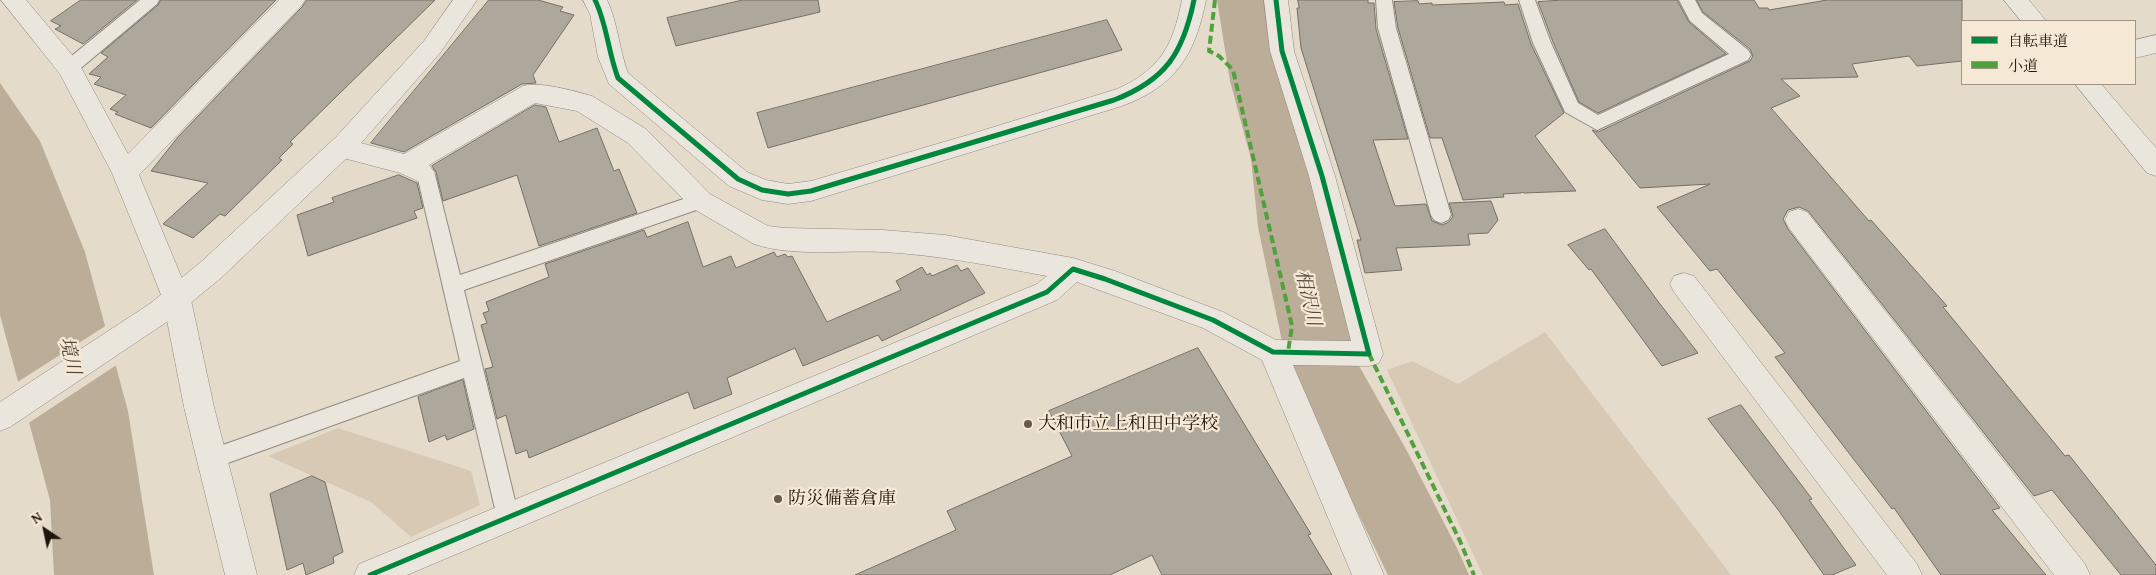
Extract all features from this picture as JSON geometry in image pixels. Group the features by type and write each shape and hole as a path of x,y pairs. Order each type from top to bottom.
{"street":[{"path":"13,0 70,68 125,173 169,305 185,346 211,459 241,575"},
{"path":"125,173 293,0"},
{"path":"0,418 169,305 341,148 432,46 465,0"},
{"path":"594,0 602,14 610,57 618,78 738,179 762,190 788,194 811,191 849,180 1017,130 1134,92 1157,77 1176,55 1187,33 1194,0"},
{"path":"341,148 416,170 532,94 583,103 637,136 701,201 763,236 785,239 883,241 944,246 1073,270 1105,279 1213,320 1273,352 1369,354 1322,176 1282,51 1276,0"},
{"path":"2016,0 2033,20"},
{"path":"2136,49 2156,44"},
{"path":"2089,85 2156,166"},
{"path":"1798,220 2074,575"},
{"path":"370,575 1047,292 1073,270"},
{"path":"1684,284 1906,575"},
{"path":"1273,352 1368,575"}],"lane":[{"path":"70,68 151,0"},
{"path":"1384,0 1387,28 1441,215"},
{"path":"1527,0 1542,43 1571,107 1597,122 1742,55 1696,17 1687,0"},
{"path":"416,170 452,286 508,517"},
{"path":"452,286 701,201"},
{"path":"211,459 471,366"}],"shaded area":[{"path":"1545,332 1731,575 1483,575 1387,370 1412,361 1458,384"},
{"path":"338,428 471,471 480,505 411,537 371,502 268,456"}],"water":[{"name":"境川","path":"0,83 40,141 85,252 128,411 154,575 54,575 50,500 0,315"}],"pier":[{"path":"107,325 118,364 27,424 16,383"}],"building":[{"path":"81,0 137,0 83,44 55,29 61,26 51,21"},
{"path":"161,0 276,0 151,128 115,114 118,112 110,109 126,95 94,84 101,77 89,74 108,57 101,53 158,5"},
{"path":"307,0 435,0 290,142 293,144 279,158 282,160 225,216 220,214 193,238 163,224 208,183 151,171 178,137"},
{"path":"489,0 538,0 563,7 560,11 574,15 533,75 536,83 522,84 404,152 371,143"},
{"path":"743,0 818,0 820,12 676,46 667,18"},
{"path":"1298,0 1368,0 1368,3 1374,3 1376,29 1408,139 1373,140 1395,206 1426,204 1432,221 1442,225 1449,222 1453,216 1449,203 1491,201 1498,220 1488,233 1468,234 1470,245 1396,248 1402,270 1365,273 1357,240 1361,240 1301,48"},
{"path":"1563,0 1677,0 1689,22 1726,54 1598,113 1579,102 1538,2"},
{"path":"1697,0 1754,0 1759,8 1768,8 1769,10 1827,0 1962,0 1961,61 1917,66 1909,56 1852,64 1858,77 1781,79 1800,96 1771,108 1869,221 1871,220 1947,306 1943,307 2065,456 2069,455 2156,565 2156,575 2121,575 2052,490 2034,496 1808,211 1799,207 1788,210 1783,219 1788,229 2000,508 1992,510 2046,575 1941,575 1894,508 1892,509 1775,357 1785,353 1717,269 1710,271 1657,207 1710,184 1640,188 1592,130 1598,132 1750,61 1753,56 1750,49 1703,12"},
{"path":"1418,1 1419,4 1432,3 1432,5 1504,2 1505,5 1518,4 1531,44 1564,113 1535,136 1576,191 1522,192 1503,194 1504,197 1463,200 1442,138 1430,138 1398,28 1394,2"},
{"path":"1107,20 1122,50 768,148 757,113"},
{"path":"535,105 546,107 559,142 597,128 614,171 619,169 637,213 539,246 517,175 443,201 436,172 432,166"},
{"path":"399,175 417,183 423,208 414,211 417,218 308,256 297,215 334,202 332,198"},
{"path":"688,222 703,267 731,256 736,268 774,252 777,257 785,254 788,257 792,256 827,322 901,290 896,281 922,267 927,275 930,273 932,276 957,265 961,271 968,268 985,293 882,341 878,335 803,366 795,348 727,378 732,394 694,409 688,392 529,458 527,450 516,454 506,415 497,419 485,369 493,367 481,325 487,323 483,313 489,311 486,302 549,277 545,264 644,230 647,237"},
{"path":"1605,229 1698,353 1662,366 1591,269 1589,270 1568,245"},
{"path":"1198,348 1311,534 1308,535 1332,575 1162,575 1152,555 1110,575 855,575 956,530 947,511 1072,456 1049,411"},
{"path":"463,380 474,429 447,440 445,435 429,442 418,397"},
{"path":"1741,405 1812,499 1809,500 1856,565 1832,575 1824,575 1779,511 1708,419"},
{"path":"312,476 325,482 343,552 333,557 334,563 306,575 303,563 287,570 270,494"}],"waterway":[{"name":"相沢川","path":"1246,0 1261,81 1283,159 1291,227 1324,370 1380,476 1429,575"}],"marked path":[{"path":"1215,0 1209,51 1219,56 1233,70 1292,326 1288,352"},
{"path":"1369,354 1460,541 1474,575"}],"cycle path":[{"path":"595,0 602,14 610,57 618,78 738,179 762,190 788,194 811,191 939,154 1114,100 1137,90 1166,69 1178,51 1183,42 1194,0"},
{"path":"370,575 1047,292 1073,269 1105,279 1213,320 1273,352 1369,354 1322,176 1282,51 1276,0"}],"place":[{"name":"大和市立上和田中学校","path":"1028,424"},
{"name":"防災備蓄倉庫","path":"778,499"}]}
